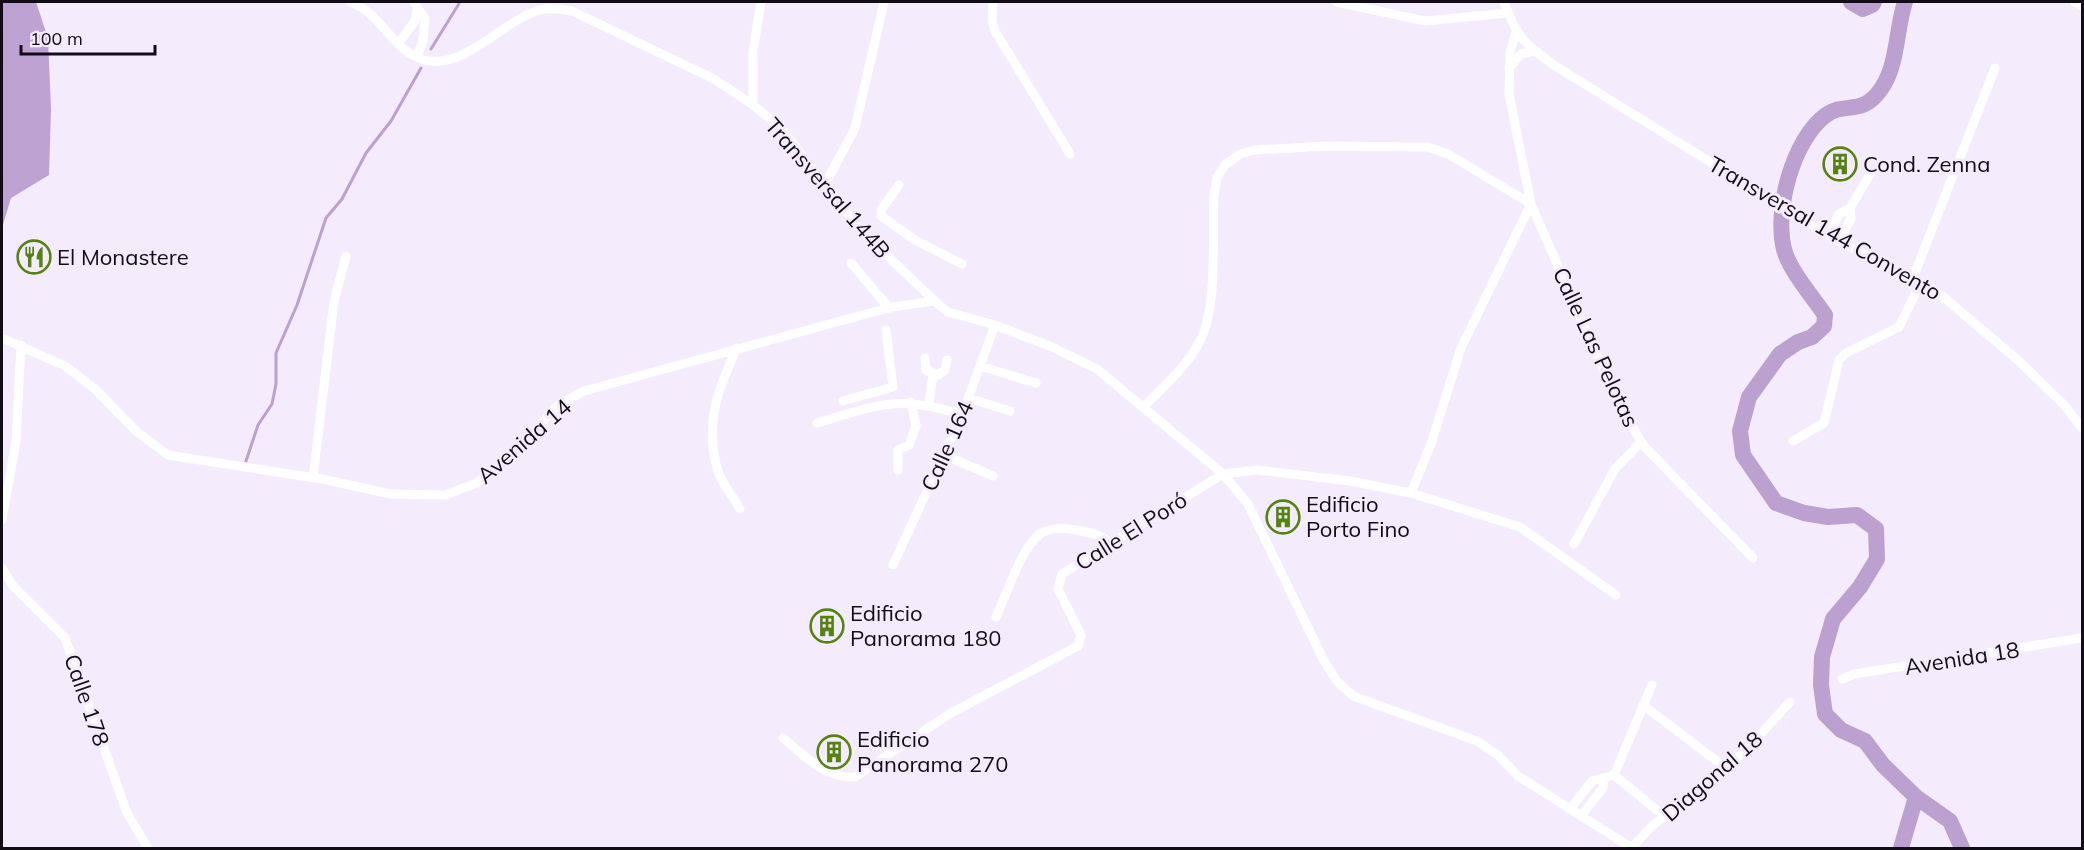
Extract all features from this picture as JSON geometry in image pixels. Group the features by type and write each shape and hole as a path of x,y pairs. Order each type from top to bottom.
{"street":[{"name":"Transversal 144B","path":"350,2 374,14 398,44 417,57 435,61 455,58 535,12 558,9 581,14 714,79 753,105 781,128 862,232 948,312 995,325 1052,347 1098,369 1223,474 1248,504 1281,582 1324,661 1337,681 1353,696 1477,741 1499,756 1518,776 1632,848"},
{"path":"753,105 753,52 761,2"},
{"path":"825,184 855,128 884,2"},
{"path":"993,2 992,21 995,31 1070,154"},
{"path":"1337,2 1425,21 1508,13"},
{"name":"Transversal 144 Convento","path":"1504,2 1516,32 1534,51 1828,235 1917,280 1941,295 2019,361 2065,406 2082,428"},
{"path":"2075,2 2082,6"},
{"path":"398,44 415,21 415,5"},
{"path":"415,5 425,20 425,30 417,57"},
{"name":"Calle Las Pelotas","path":"1516,32 1509,68 1512,114 1531,204 1612,390 1641,442 1753,558"},
{"path":"1509,68 1521,54 1534,51"},
{"path":"1793,441 1824,423 1839,360 1846,353 1899,327 1995,68"},
{"path":"1143,407 1186,364 1201,341 1210,301 1214,195 1217,177 1226,164 1240,154 1255,150 1325,146 1428,147 1448,154 1531,204 1461,348 1431,444 1411,493"},
{"path":"1828,235 1839,214 1850,208 1871,173"},
{"path":"899,185 881,210 881,216 915,240 962,264"},
{"path":"1839,241 1851,219 1850,208"},
{"path":"313,478 334,301 346,256"},
{"path":"851,263 889,308"},
{"name":"Avenida 14","path":"2,338 65,366 95,389 137,432 168,454 411,495 445,495 477,483 513,454 556,407 584,391 889,308 934,301"},
{"name":"Calle 164","path":"893,566 962,415 995,325"},
{"path":"853,412 847,400 893,387 886,330"},
{"path":"2,520 16,441 21,345"},
{"path":"737,348 714,403 713,434 716,465 740,509"},
{"path":"926,357 926,370 933,375 942,374 947,360"},
{"path":"980,366 1036,383"},
{"path":"929,404 933,375"},
{"path":"968,398 1010,411"},
{"path":"898,470 898,450 912,441 916,426 911,402"},
{"path":"817,423 877,405 911,402 929,404 962,415"},
{"path":"1574,544 1615,469 1641,442"},
{"path":"944,455 993,476"},
{"path":"1223,474 1266,471 1350,481 1411,493 1520,527 1616,595"},
{"name":"Calle El Poró","path":"783,738 828,774 843,778 855,777 951,712 1078,646 1081,635 1058,589 1062,574 1223,474"},
{"path":"996,616 1030,545 1039,535 1051,529 1069,529 1100,534 1111,543"},
{"name":"Calle 178","path":"2,568 13,586 65,638 120,794 148,849"},
{"name":"Avenida 18","path":"1842,679 1854,674 2082,638"},
{"path":"1581,816 1609,777 1652,685"},
{"name":"Diagonal 18","path":"1632,848 1652,826 1743,753 1790,702"},
{"path":"1643,705 1718,762"},
{"path":"1570,809 1592,781 1609,777 1658,811"}],"shaded area":[{"path":"2,2 36,2 48,38 51,109 49,175 11,198 2,228"}],"waterway":[{"path":"431,49 460,2"},
{"path":"1851,2 1863,9 1874,2"},
{"path":"1905,2 1891,69 1881,89 1867,103 1833,111 1814,126 1804,141 1789,176 1782,215 1784,249 1796,274 1825,315 1824,326 1812,337 1798,342 1780,354 1749,397 1740,431 1743,455 1776,503 1804,513 1828,517 1857,515 1876,529 1877,559 1860,587 1833,619 1822,657 1821,685 1825,714 1841,730 1865,741 1883,765 1916,797 1950,821 1962,848"},
{"path":"246,461 258,425 272,404 276,384 276,353 297,305 326,218 342,199 366,153 391,121 421,68"},
{"path":"1901,848 1916,797"}],"place":[{"name":"Cond. Zenna","path":"1840,164"},
{"name":"El Monastere","path":"34,257"},
{"name":"Edificio Porto Fino","path":"1283,517"},
{"name":"Edificio Panorama 180","path":"827,626"},
{"name":"Edificio Panorama 270","path":"834,752"}]}
